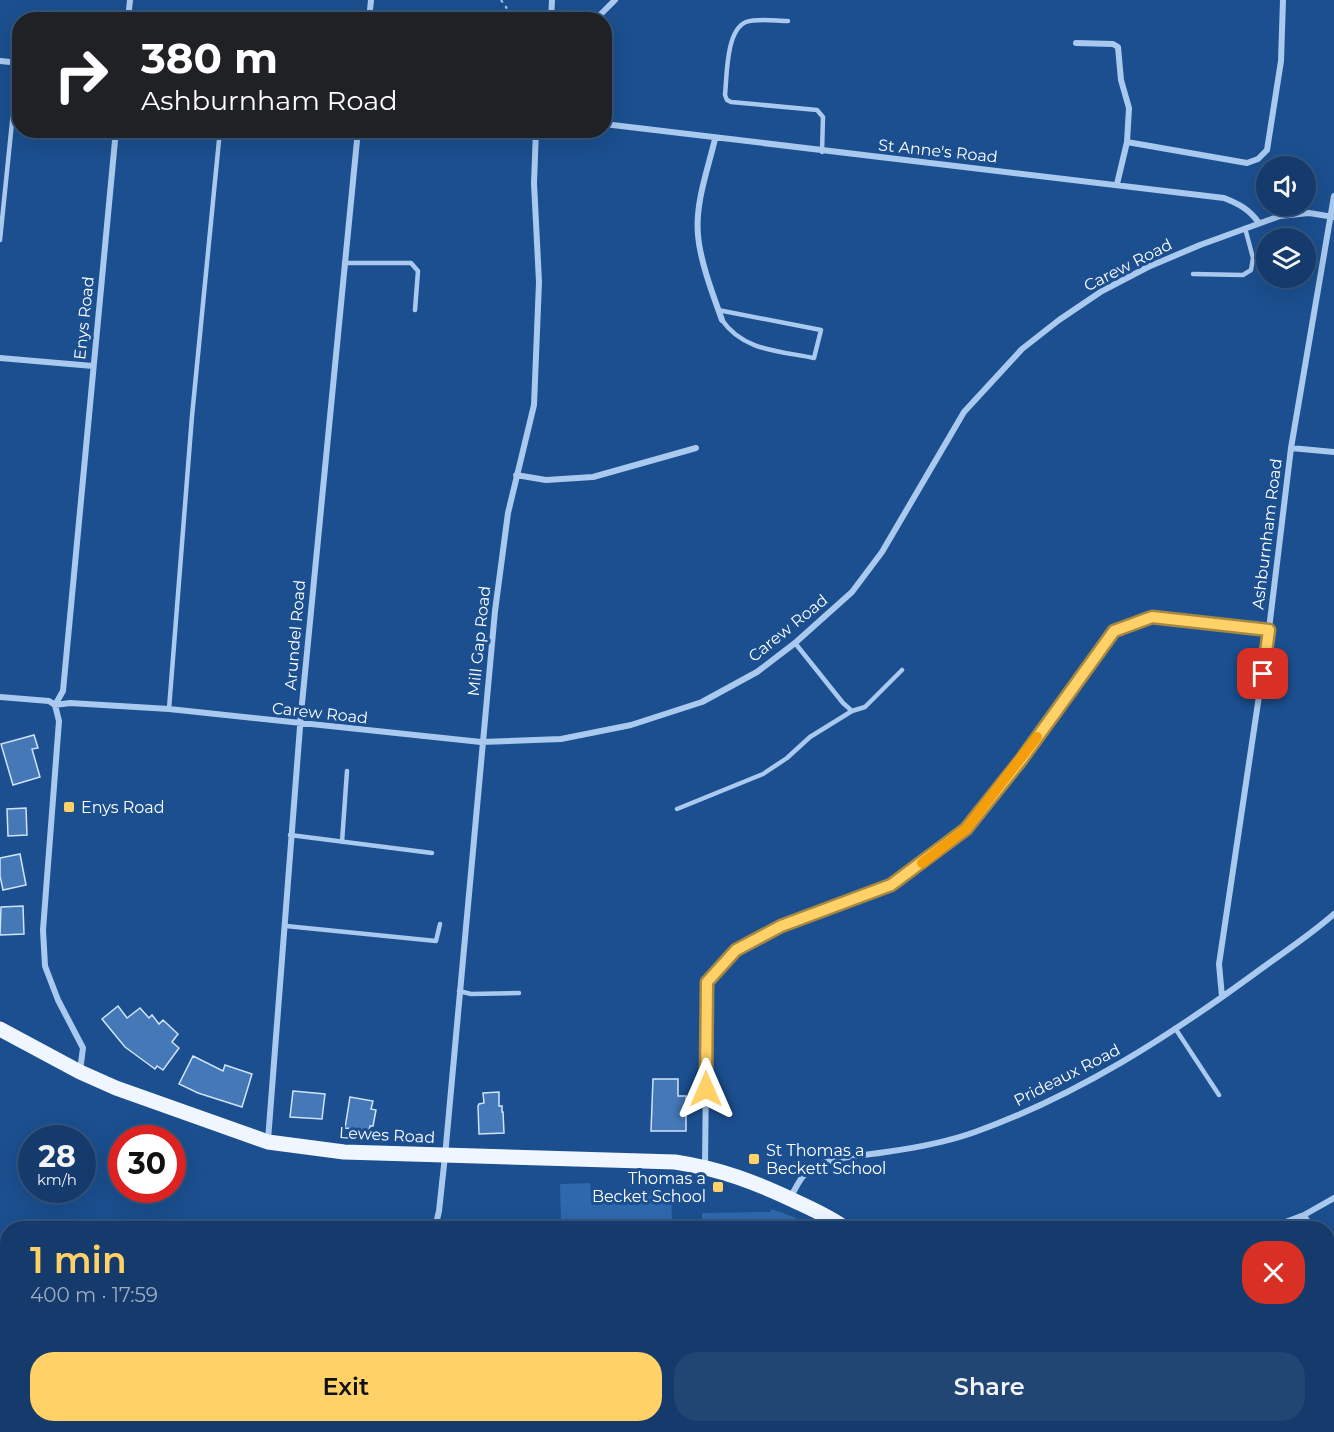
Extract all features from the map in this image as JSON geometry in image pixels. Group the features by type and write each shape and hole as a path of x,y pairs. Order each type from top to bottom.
{"main road":[{"name":"Lewes Road","path":"0,1029 80,1072 116,1088 268,1142 344,1152 675,1162 705,1167 759,1184 835,1221"}],"street":[{"path":"603,12 615,0"},
{"path":"1127,142 1247,163 1258,159 1267,150 1281,61 1283,0"},
{"path":"1076,43 1113,44 1118,47 1121,80 1128,108 1127,142 1117,184"},
{"name":"St Anne's Road","path":"612,125 822,152 1224,198 1252,213 1258,223"},
{"name":"Enys Road","path":"80,1072 83,1048 58,1000 45,966 43,930 59,722 55,705 63,691 115,138"},
{"name":"Arundel Road","path":"268,1142 286,926 291,835 357,138"},
{"name":"Mill Gap Road","path":"437,1221 445,1156 482,756 481,742 496,600 508,513 534,405 539,282 534,183 536,138"},
{"path":"715,139 699,206 698,234 722,320"},
{"name":"Ashburnham Road","path":"1222,997 1219,964 1269,630 1291,448 1334,196"},
{"name":"Carew Road","path":"0,696 49,701 55,705 70,703 169,709 301,725 481,742 561,739 630,725 702,702 757,672 795,643 852,592 882,552 964,412 1022,349 1059,320 1102,291 1148,267 1258,223 1296,213 1332,217"},
{"path":"0,358 93,366"},
{"path":"516,476 546,480 593,477 696,448"},
{"path":"1291,448 1334,452"},
{"path":"705,1167 707,982 736,950 781,926 891,885 966,829 1021,760 1114,631 1152,617 1269,630"},
{"name":"Prideaux Road","path":"790,1199 801,1179 810,1170 822,1164 834,1160 907,1149 983,1129 1034,1109 1132,1057 1222,997 1334,914"},
{"path":"1288,1221 1304,1215 1334,1198"},
{"path":"1304,1215 1307,1221"}],"lane":[{"path":"788,21 744,22 736,30 731,41 725,95 727,100 732,102 817,110 823,117 822,152"},
{"path":"0,240 12,121"},
{"path":"169,709 192,416 219,138"},
{"path":"1193,274 1243,275 1251,270 1252,258 1245,228"},
{"path":"344,263 411,263 418,271 415,310"},
{"path":"718,310 821,330 814,358 742,341 727,328 722,320"},
{"path":"795,643 843,704 852,711"},
{"path":"677,809 764,774 788,758 810,737 852,711 865,707 902,670"},
{"path":"342,842 347,771"},
{"path":"291,835 432,853"},
{"path":"286,926 436,941 440,924"},
{"path":"459,991 471,994 519,993"},
{"path":"1175,1028 1219,1095"}],"shaded area":[{"path":"590,1183 591,1194 671,1190 672,1221 561,1221 560,1184"},
{"path":"771,1209 801,1221 702,1221 702,1213 771,1212"}],"building":[{"path":"34,735 38,748 32,749 40,777 13,785 1,744"},
{"path":"26,808 27,835 8,836 7,809"},
{"path":"20,854 26,885 3,890 0,858"},
{"path":"23,906 24,934 0,935 1,907"},
{"path":"118,1006 127,1018 140,1008 149,1018 152,1015 159,1024 163,1020 178,1034 172,1042 179,1048 163,1070 157,1066 155,1069 125,1047 102,1019"},
{"path":"193,1056 223,1071 225,1065 252,1074 242,1107 198,1093 179,1084"},
{"path":"653,1079 678,1079 678,1096 686,1096 686,1131 651,1131"},
{"path":"293,1091 325,1094 322,1119 290,1117"},
{"path":"499,1092 504,1133 479,1134 478,1106 484,1103 483,1093"},
{"path":"350,1097 373,1101 371,1109 376,1110 373,1126 370,1126 369,1131 345,1128"}],"slow traffic":[{"path":"922,863 966,829 1037,737"}],"place":[{"name":"Enys Road","path":"69,807"},
{"name":"St Thomas a Beckett School","path":"754,1159"},
{"name":"Thomas a Becket School","path":"718,1187"}],"route":[{"path":"706,1089 707,982 736,950 781,926 891,885 966,829 1021,760 1114,631 1152,617 1269,630 1263,674"}]}
